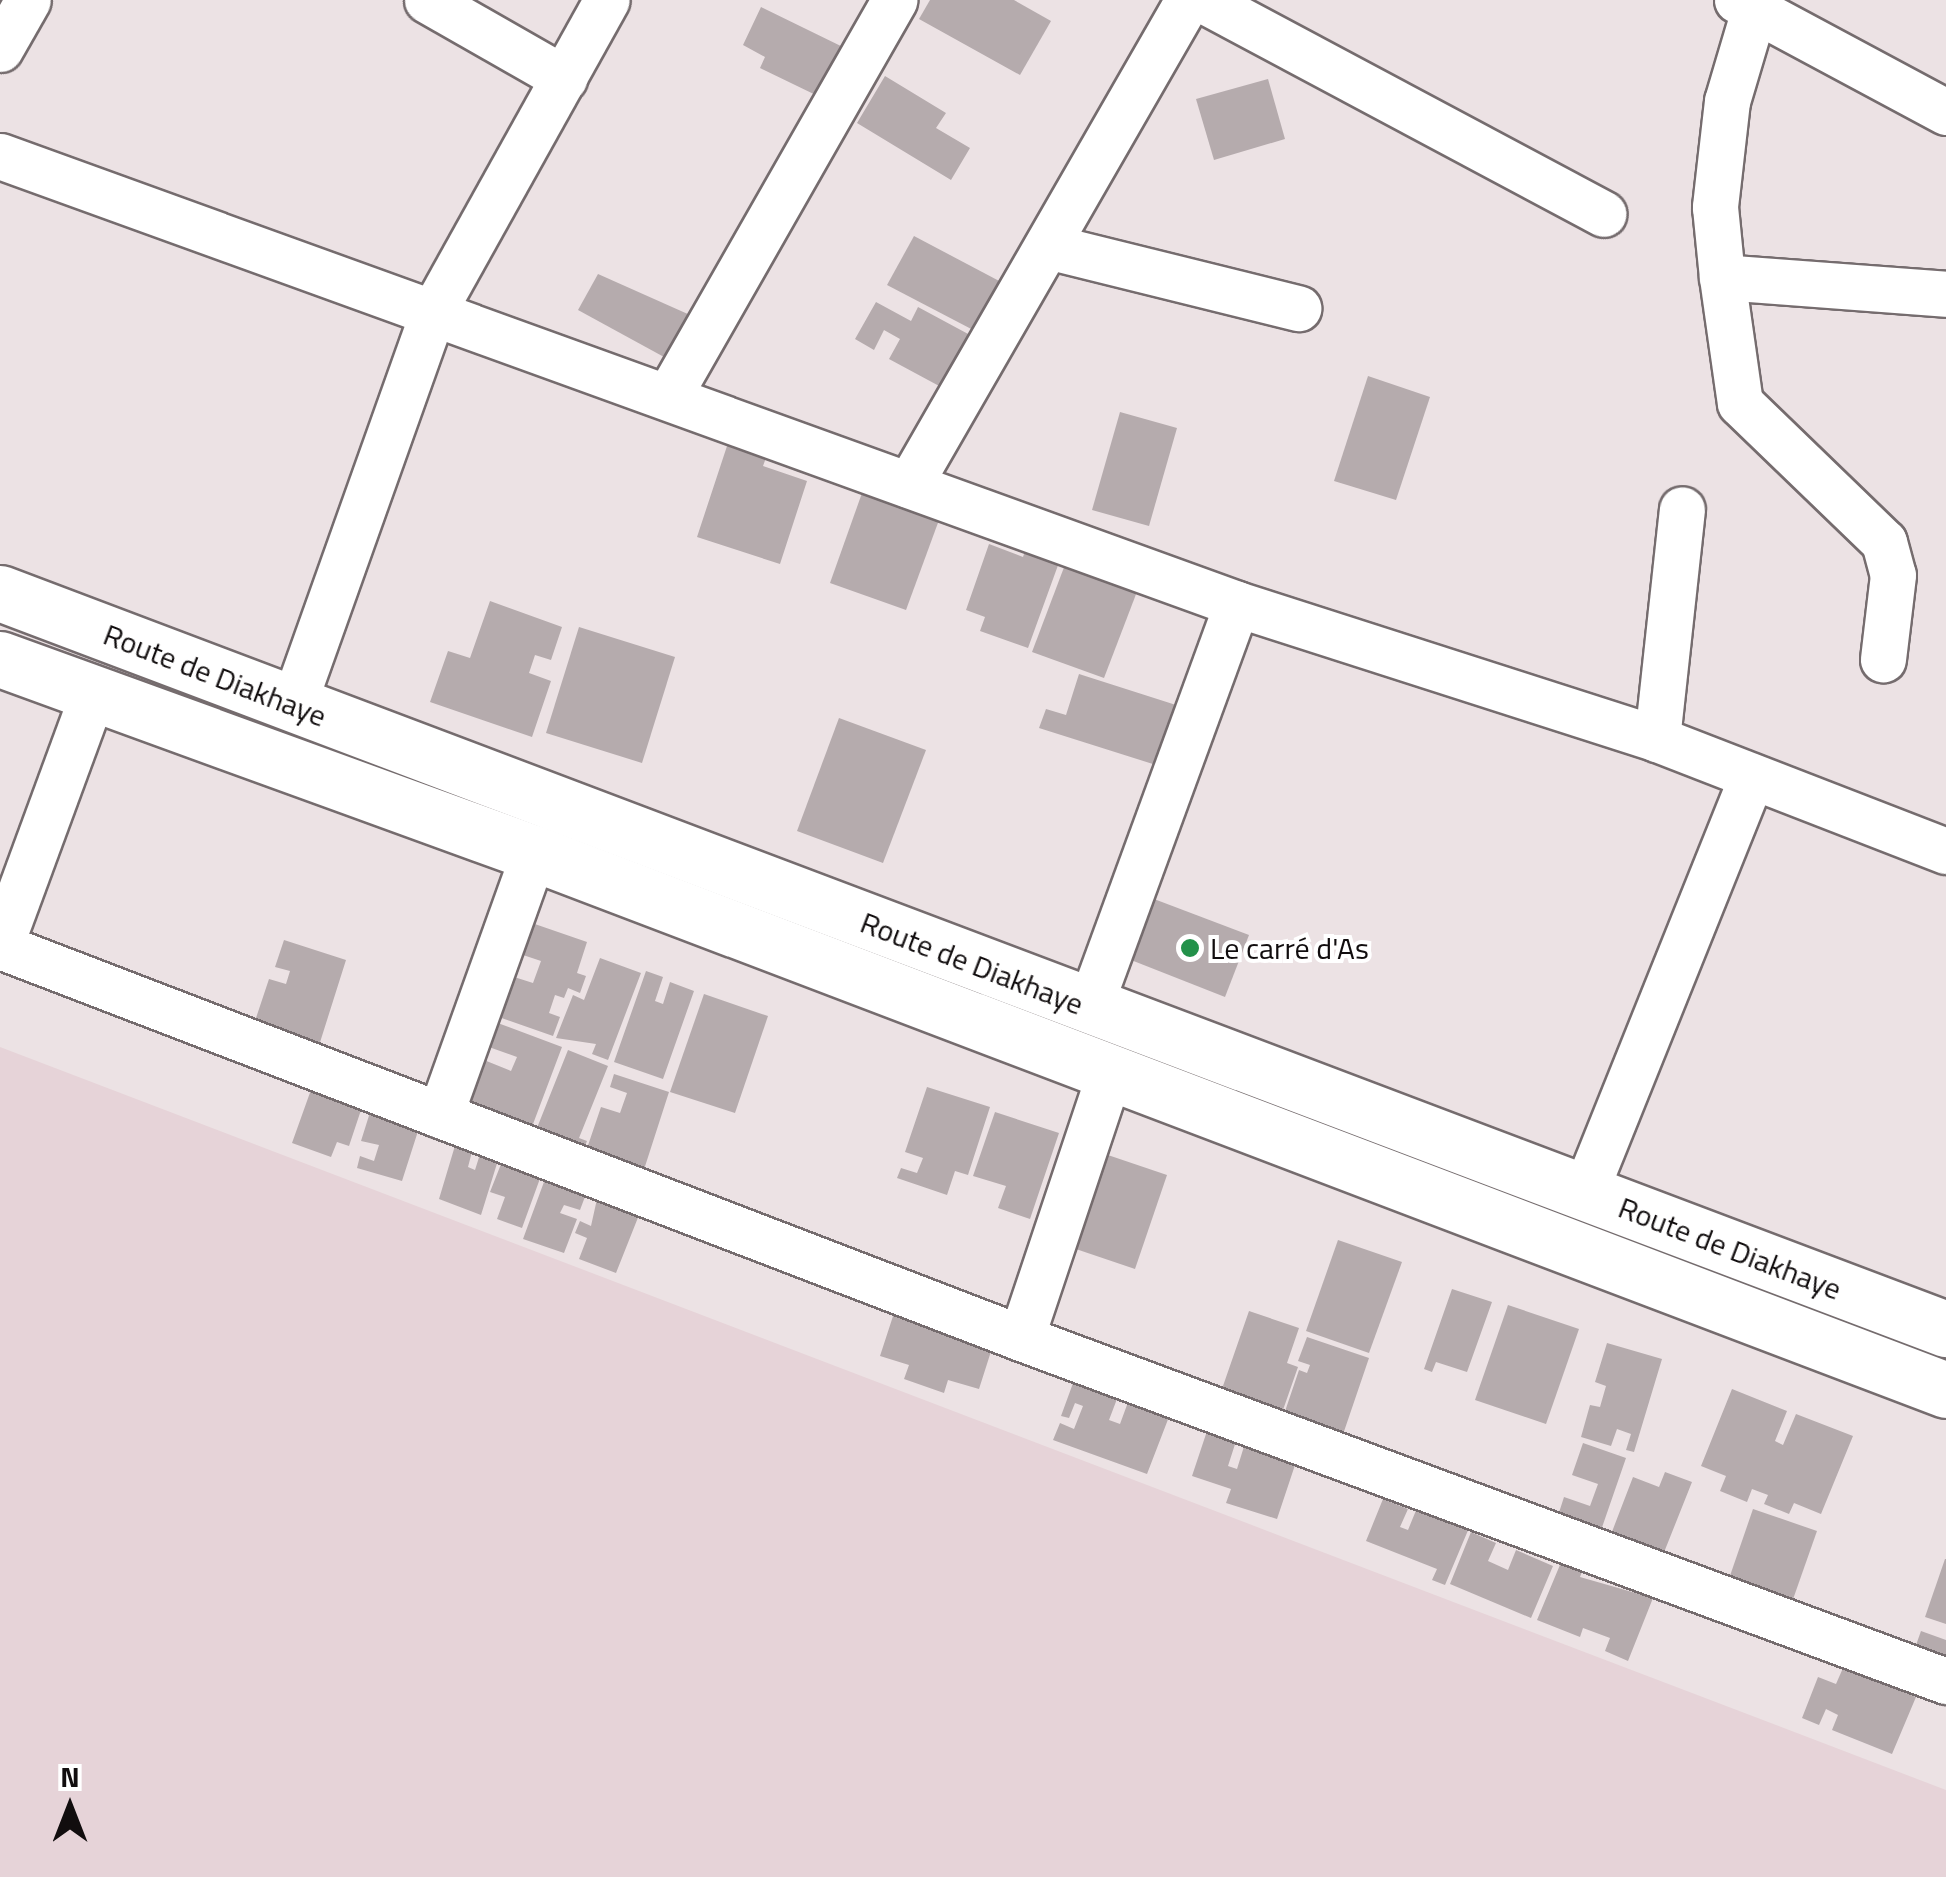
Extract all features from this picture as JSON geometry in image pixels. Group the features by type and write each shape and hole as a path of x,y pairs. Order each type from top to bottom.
{"main road":[{"name":"Route de Diakhaye","path":"0,593 1946,1329"},
{"name":"Route de Diakhaye","path":"0,658 534,852 1946,1390"}],"street":[{"path":"0,49 28,0"},
{"path":"427,0 564,78"},
{"path":"293,705 433,312 607,0"},
{"path":"668,397 894,0"},
{"path":"909,485 1188,0"},
{"path":"1203,0 1603,214"},
{"path":"1883,659 1893,575 1884,542 1771,440 1740,404 1715,207 1727,102 1749,3 1946,112"},
{"path":"0,156 1237,604 1657,738 1946,851"},
{"path":"1047,246 1298,308"},
{"path":"1722,277 1946,294"},
{"path":"1657,738 1682,509"},
{"path":"1089,1008 1237,604"},
{"path":"93,693 0,946 1021,1338 1946,1680"},
{"path":"1584,1194 1752,776"},
{"path":"440,1115 534,852"},
{"path":"1021,1338 1110,1072"}],"shaded area":[{"path":"0,1047 1946,1790 1946,1877 0,1877"}],"building":[{"path":"930,0 1014,0 1051,21 1020,75 919,19"},
{"path":"761,7 849,50 824,99 760,68 765,57 743,45"},
{"path":"885,76 946,113 936,128 970,148 951,180 857,123"},
{"path":"1268,79 1285,139 1214,160 1196,99"},
{"path":"914,236 1003,283 977,332 887,285"},
{"path":"598,274 699,319 675,363 578,310"},
{"path":"876,302 911,321 918,307 970,335 941,387 889,359 900,339 884,330 874,350 855,339"},
{"path":"1368,376 1430,397 1396,500 1334,481"},
{"path":"1120,412 1177,428 1149,526 1092,510"},
{"path":"728,443 767,455 763,466 807,481 780,564 697,537"},
{"path":"862,493 939,520 906,610 830,583"},
{"path":"989,544 1023,557 1027,545 1061,557 1028,648 980,631 985,617 966,610"},
{"path":"1066,562 1138,589 1104,678 1032,652"},
{"path":"490,601 562,627 551,660 535,655 529,673 551,681 532,737 430,702 448,651 470,658"},
{"path":"579,627 675,657 642,763 546,733"},
{"path":"1079,674 1176,705 1156,765 1039,728 1046,709 1066,715"},
{"path":"839,718 926,750 883,863 797,831"},
{"name":"Le carré d'As","path":"1154,899 1249,935 1225,997 1131,960"},
{"path":"529,922 587,942 577,973 586,976 580,993 568,988 564,998 555,995 549,1013 560,1017 553,1036 496,1016 511,976 533,983 541,961 517,953"},
{"path":"284,940 346,960 316,1055 273,1042 277,1028 255,1021 269,979 286,984 290,971 275,967"},
{"path":"600,958 641,973 608,1060 592,1054 596,1044 556,1038 573,995 584,1000"},
{"path":"646,971 663,977 655,1001 663,1004 670,982 694,991 663,1079 614,1062"},
{"path":"704,994 768,1016 735,1113 670,1092"},
{"path":"495,1022 562,1047 527,1140 459,1115 484,1060 511,1071 517,1057 486,1046"},
{"path":"568,1050 608,1066 579,1138 587,1141 579,1161 531,1143"},
{"path":"614,1074 669,1092 639,1185 581,1166 601,1107 620,1113 627,1093 610,1087"},
{"path":"312,1087 363,1104 349,1146 337,1142 331,1157 292,1143"},
{"path":"927,1087 990,1107 968,1175 955,1171 947,1195 897,1178 901,1168 917,1173 923,1158 905,1152"},
{"path":"372,1106 419,1128 402,1181 357,1168 360,1156 374,1161 379,1145 361,1141"},
{"path":"995,1112 1059,1133 1030,1219 998,1208 1006,1186 973,1176"},
{"path":"457,1139 474,1144 468,1167 475,1170 481,1151 499,1157 481,1215 439,1199"},
{"path":"1099,1152 1167,1175 1135,1269 1067,1246"},
{"path":"503,1159 542,1173 522,1228 497,1219 505,1197 490,1192"},
{"path":"548,1171 589,1186 580,1210 564,1205 560,1213 577,1219 564,1253 523,1239"},
{"path":"599,1190 639,1215 616,1273 579,1259 587,1238 575,1233 580,1221 591,1226"},
{"path":"1338,1240 1402,1262 1369,1353 1306,1331"},
{"path":"1452,1289 1492,1302 1467,1372 1436,1362 1432,1372 1424,1369"},
{"path":"1508,1305 1579,1329 1546,1424 1475,1400"},
{"path":"895,1310 994,1342 979,1389 948,1380 944,1393 904,1379 909,1365 880,1356"},
{"path":"1249,1311 1299,1328 1287,1363 1298,1367 1276,1430 1215,1409"},
{"path":"1307,1337 1369,1358 1337,1452 1278,1432 1299,1370 1307,1373 1310,1365 1298,1361"},
{"path":"1607,1343 1662,1359 1634,1452 1626,1450 1631,1434 1617,1429 1611,1446 1581,1437 1590,1405 1600,1407 1606,1386 1595,1382"},
{"path":"1076,1375 1120,1391 1109,1420 1120,1424 1131,1394 1172,1409 1147,1474 1053,1440 1060,1423 1074,1429 1083,1406 1075,1403 1069,1418 1061,1416"},
{"path":"1732,1389 1787,1411 1775,1441 1783,1445 1796,1414 1853,1436 1821,1514 1794,1503 1789,1514 1764,1504 1768,1495 1752,1489 1747,1502 1720,1491 1726,1476 1701,1466"},
{"path":"1208,1428 1237,1438 1228,1466 1237,1469 1246,1440 1298,1456 1277,1519 1226,1503 1231,1489 1192,1476"},
{"path":"1583,1443 1626,1458 1598,1539 1555,1525 1564,1497 1590,1506 1598,1484 1572,1475"},
{"path":"1665,1472 1692,1482 1657,1570 1605,1550 1633,1477 1659,1487"},
{"path":"1383,1499 1408,1509 1400,1527 1408,1530 1417,1508 1469,1528 1445,1585 1432,1580 1437,1569 1366,1541"},
{"path":"1753,1509 1817,1531 1785,1622 1722,1599"},
{"path":"1471,1532 1496,1543 1488,1561 1508,1570 1516,1550 1553,1566 1531,1618 1450,1584"},
{"path":"1946,1559 1946,1624 1925,1617"},
{"path":"1562,1560 1583,1569 1580,1577 1653,1598 1628,1661 1605,1651 1610,1638 1583,1628 1580,1637 1537,1620"},
{"path":"1921,1631 1946,1640 1946,1675 1910,1662"},
{"path":"1843,1668 1916,1697 1892,1754 1832,1730 1838,1715 1826,1709 1819,1725 1802,1718 1818,1677 1836,1684"}],"place":[{"name":"Le carré d'As","path":"1190,948"}]}
